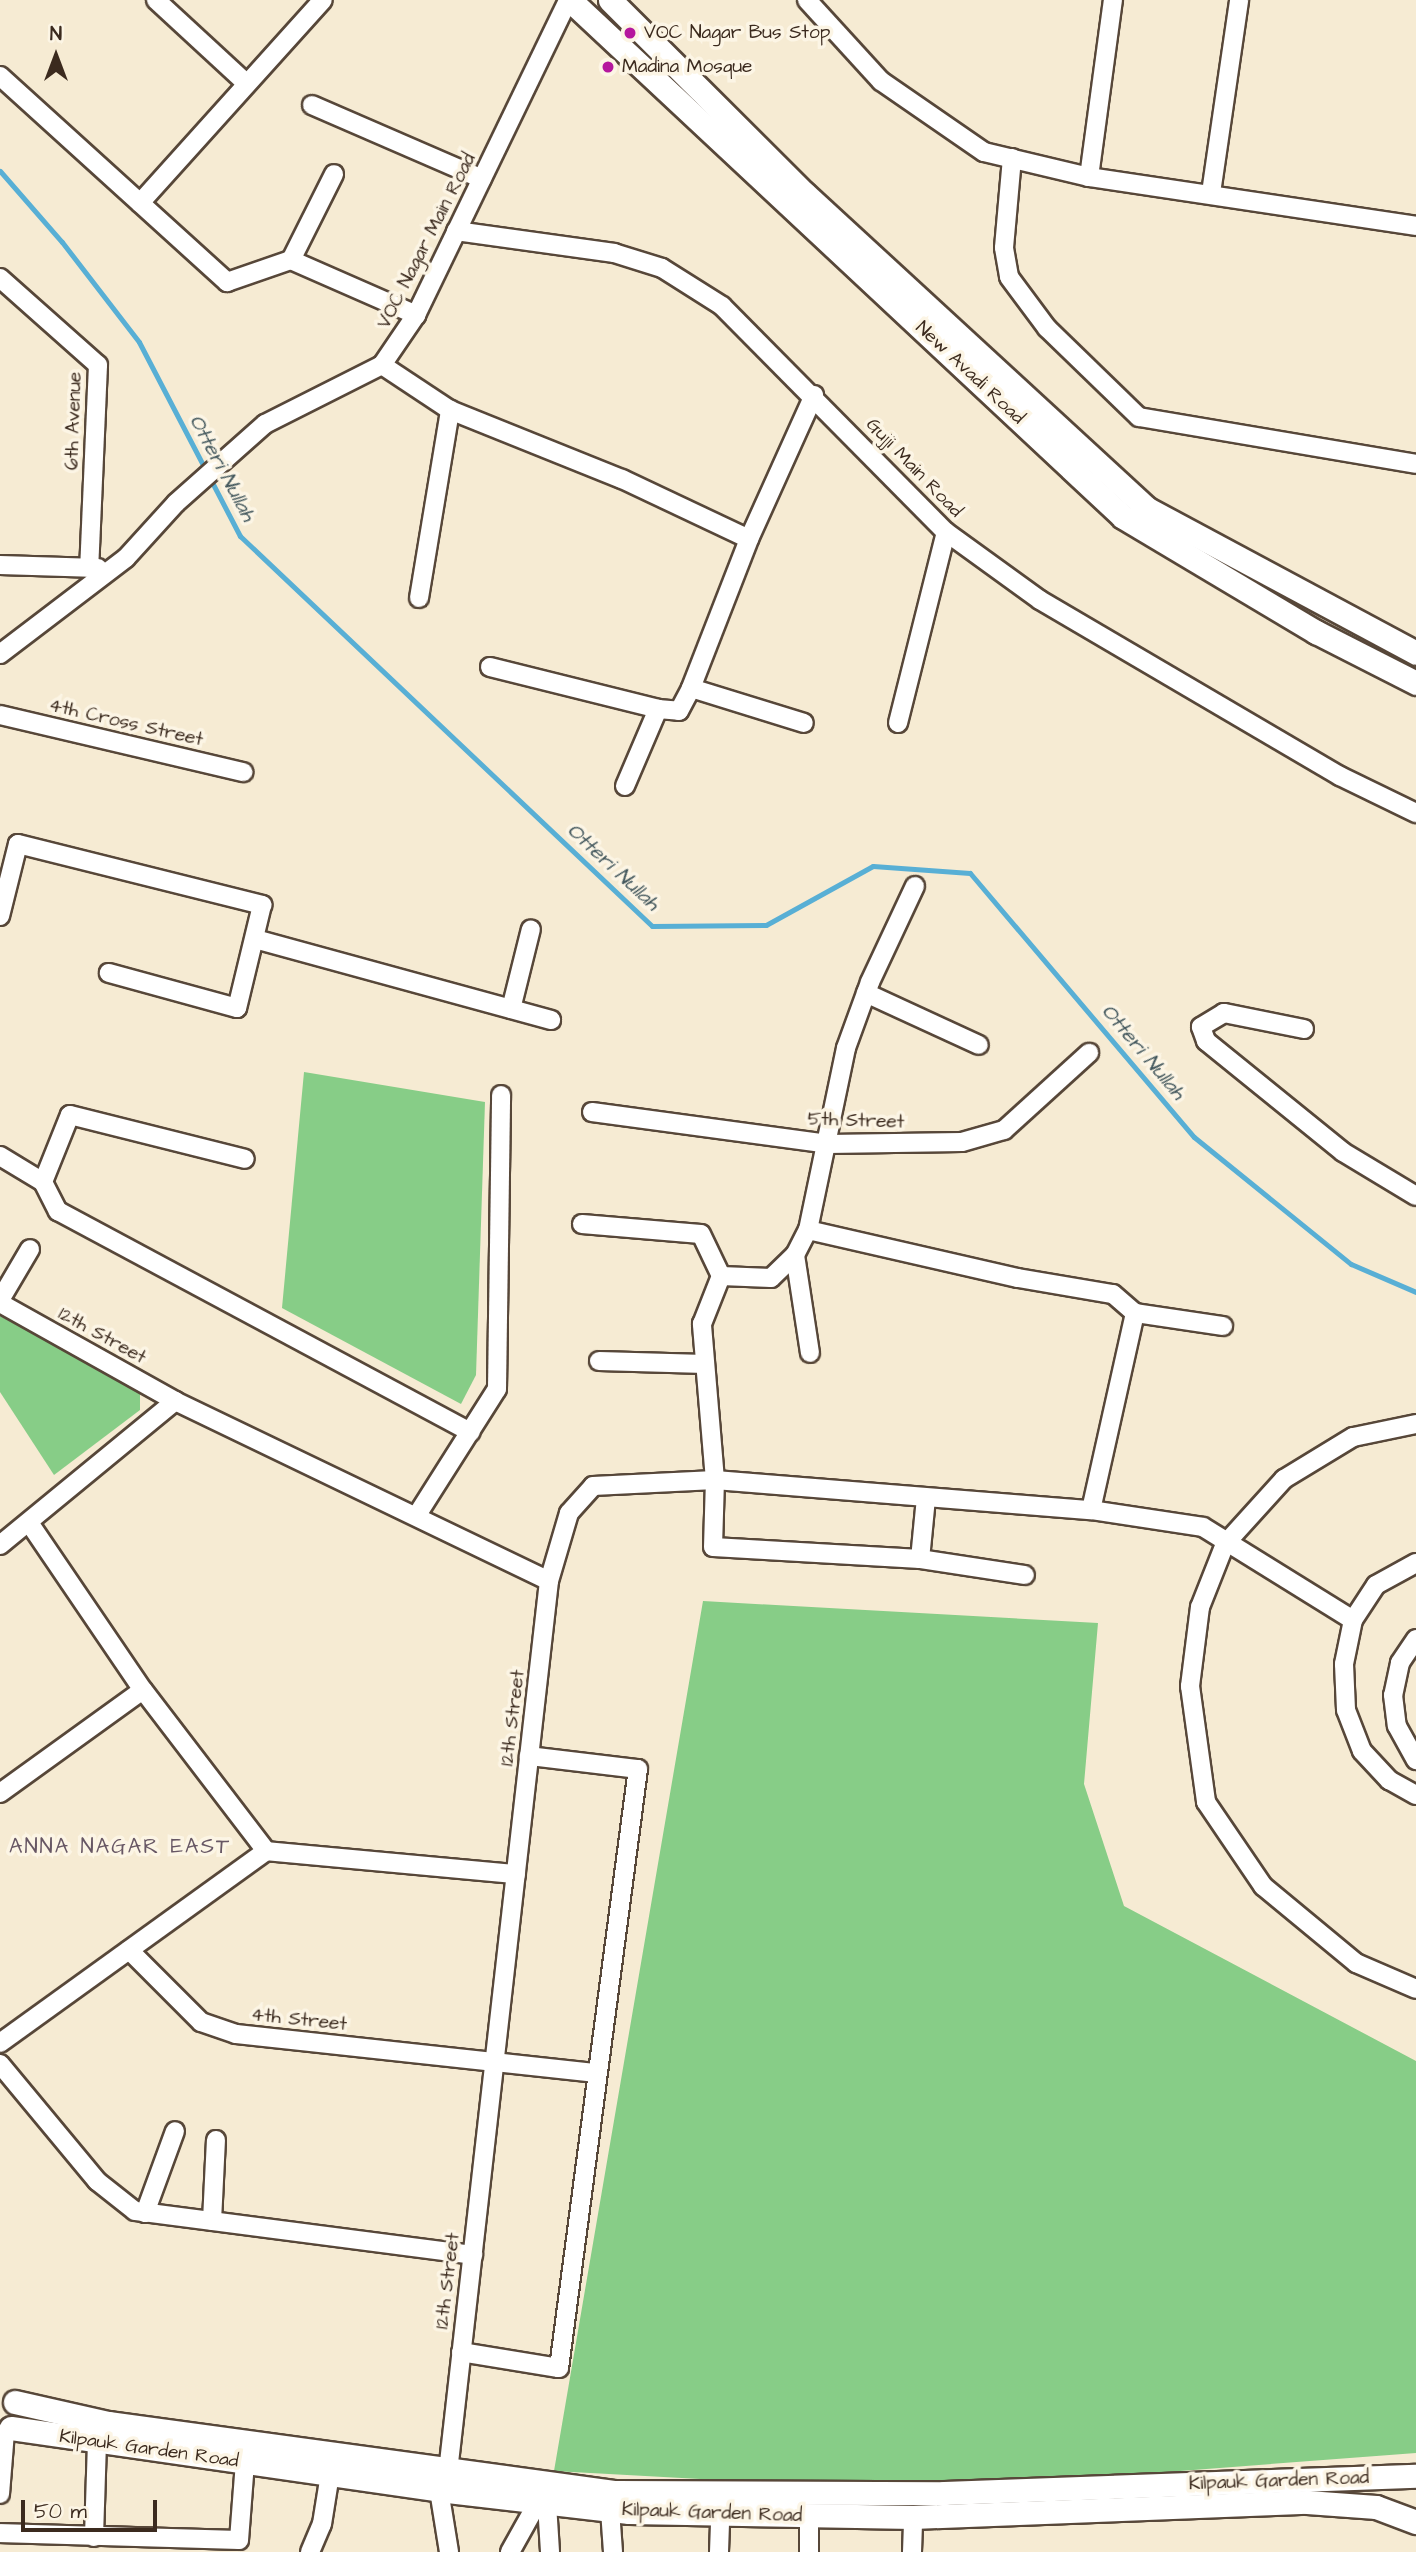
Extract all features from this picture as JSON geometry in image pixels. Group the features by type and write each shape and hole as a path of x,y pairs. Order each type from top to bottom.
{"main road":[{"name":"New Avadi Road","path":"569,0 1123,516 1316,632 1415,677"},
{"name":"New Avadi Road","path":"610,0 805,194 1146,508 1416,653"},
{"name":"Kilpauk Garden Road","path":"5,2394 108,2423 444,2481 542,2503 610,2510 720,2516 913,2517 944,2504 1416,2476"},
{"path":"5,2394 18,2416 5,2431"},
{"name":"Kilpauk Garden Road","path":"5,2431 97,2441 330,2474 615,2492 944,2504 1307,2502 1376,2507 1416,2522"},
{"path":"1376,2507 1395,2497 1394,2487 1385,2477"}],"street":[{"path":"156,0 245,82"},
{"path":"140,203 245,82 323,0"},
{"name":"VOC Nagar Main Road","path":"0,654 113,568 176,503 265,424 382,365 416,315 569,0"},
{"path":"807,0 881,81 984,152 1089,177 1210,193 1416,226"},
{"path":"1089,177 1113,0"},
{"path":"1210,193 1239,0"},
{"path":"0,76 227,282 291,260 416,315"},
{"path":"312,105 482,179"},
{"path":"1012,158 1004,248 1009,277 1046,328 1139,417 1416,464"},
{"path":"291,260 334,174"},
{"name":"Gujji Main Road","path":"456,231 643,259 722,306 946,532 1040,600 1340,776 1416,813"},
{"name":"6th Avenue","path":"0,278 98,365 89,568"},
{"path":"382,365 450,410 622,479 749,539"},
{"path":"490,667 658,709 679,711 691,688 749,539 814,396"},
{"path":"419,598 450,410"},
{"path":"898,723 946,532"},
{"path":"0,565 113,568"},
{"path":"691,688 804,723"},
{"path":"625,786 658,709"},
{"name":"4th Cross Street","path":"0,715 243,772"},
{"path":"0,916 18,844 262,905 237,1008 109,972"},
{"path":"722,1276 771,1278 795,1255 808,1230 846,1048 866,993 915,886"},
{"path":"512,1009 531,929"},
{"path":"255,939 551,1020"},
{"path":"866,993 979,1045"},
{"path":"1304,1029 1223,1013 1201,1027 1206,1041 1343,1152 1416,1196"},
{"name":"5th Street","path":"593,1112 828,1144 962,1142 985,1138 1004,1130 1089,1053"},
{"path":"417,1515 497,1389 502,1095"},
{"path":"43,1182 70,1115 245,1159"},
{"path":"0,1156 43,1182 58,1211 471,1432"},
{"path":"582,1224 701,1234 722,1276 702,1324 715,1480 713,1548 920,1559 1025,1575"},
{"path":"808,1230 1018,1278 1113,1294 1135,1313 1223,1326"},
{"path":"0,1301 30,1250"},
{"path":"795,1255 810,1353"},
{"name":"12th Street","path":"0,1301 175,1401 550,1581 473,2255 444,2481 449,2552"},
{"path":"1091,1510 1135,1313"},
{"path":"599,1361 705,1364"},
{"path":"0,1545 30,1524 175,1401"},
{"path":"1416,1424 1353,1437 1284,1479 1225,1544 1200,1607 1190,1686 1206,1802 1263,1886 1356,1963 1416,1989"},
{"path":"550,1581 569,1513 593,1486 715,1480 1091,1510 1203,1527 1225,1544 1353,1620"},
{"path":"920,1559 926,1498"},
{"path":"30,1524 143,1690 266,1851"},
{"path":"1416,1563 1376,1585 1353,1620 1344,1664 1346,1710 1362,1751 1389,1780 1416,1795"},
{"path":"1416,1639 1400,1663 1393,1695 1397,1726 1416,1760"},
{"path":"0,1793 143,1690"},
{"path":"461,2352 559,2368 638,1769 528,1756"},
{"path":"0,2043 266,1851 516,1874"},
{"name":"4th Street","path":"129,1950 201,2022 236,2034 597,2073"},
{"path":"0,2064 97,2181 135,2211 473,2255"},
{"path":"145,2213 175,2131"},
{"path":"212,2221 216,2140"},
{"path":"0,2494 5,2431"},
{"path":"94,2537 97,2441"},
{"path":"0,2533 239,2540 245,2462"},
{"path":"310,2552 322,2524 330,2474"},
{"path":"510,2552 542,2503"},
{"path":"542,2503 550,2552"},
{"path":"610,2510 613,2552"},
{"path":"719,2552 720,2516"},
{"path":"810,2517 810,2552"},
{"path":"912,2552 913,2517"}],"green space":[{"path":"304,1072 485,1102 476,1375 461,1404 282,1308"},
{"path":"0,1316 140,1390 140,1410 54,1475 0,1392"},
{"path":"703,1601 1098,1623 1084,1784 1124,1906 1416,2061 1416,2453 916,2491 554,2471"}],"waterway":[{"name":"Otteri Nullah","path":"0,171 62,242 139,342 240,536 652,926 766,925 873,866 970,873 1194,1137 1351,1264 1416,1292"}],"place":[{"name":"VOC Nagar Bus Stop","path":"630,33"},
{"name":"Madina Mosque","path":"608,67"}],"district":[{"name":"ANNA NAGAR EAST","path":"120,1847"}]}
